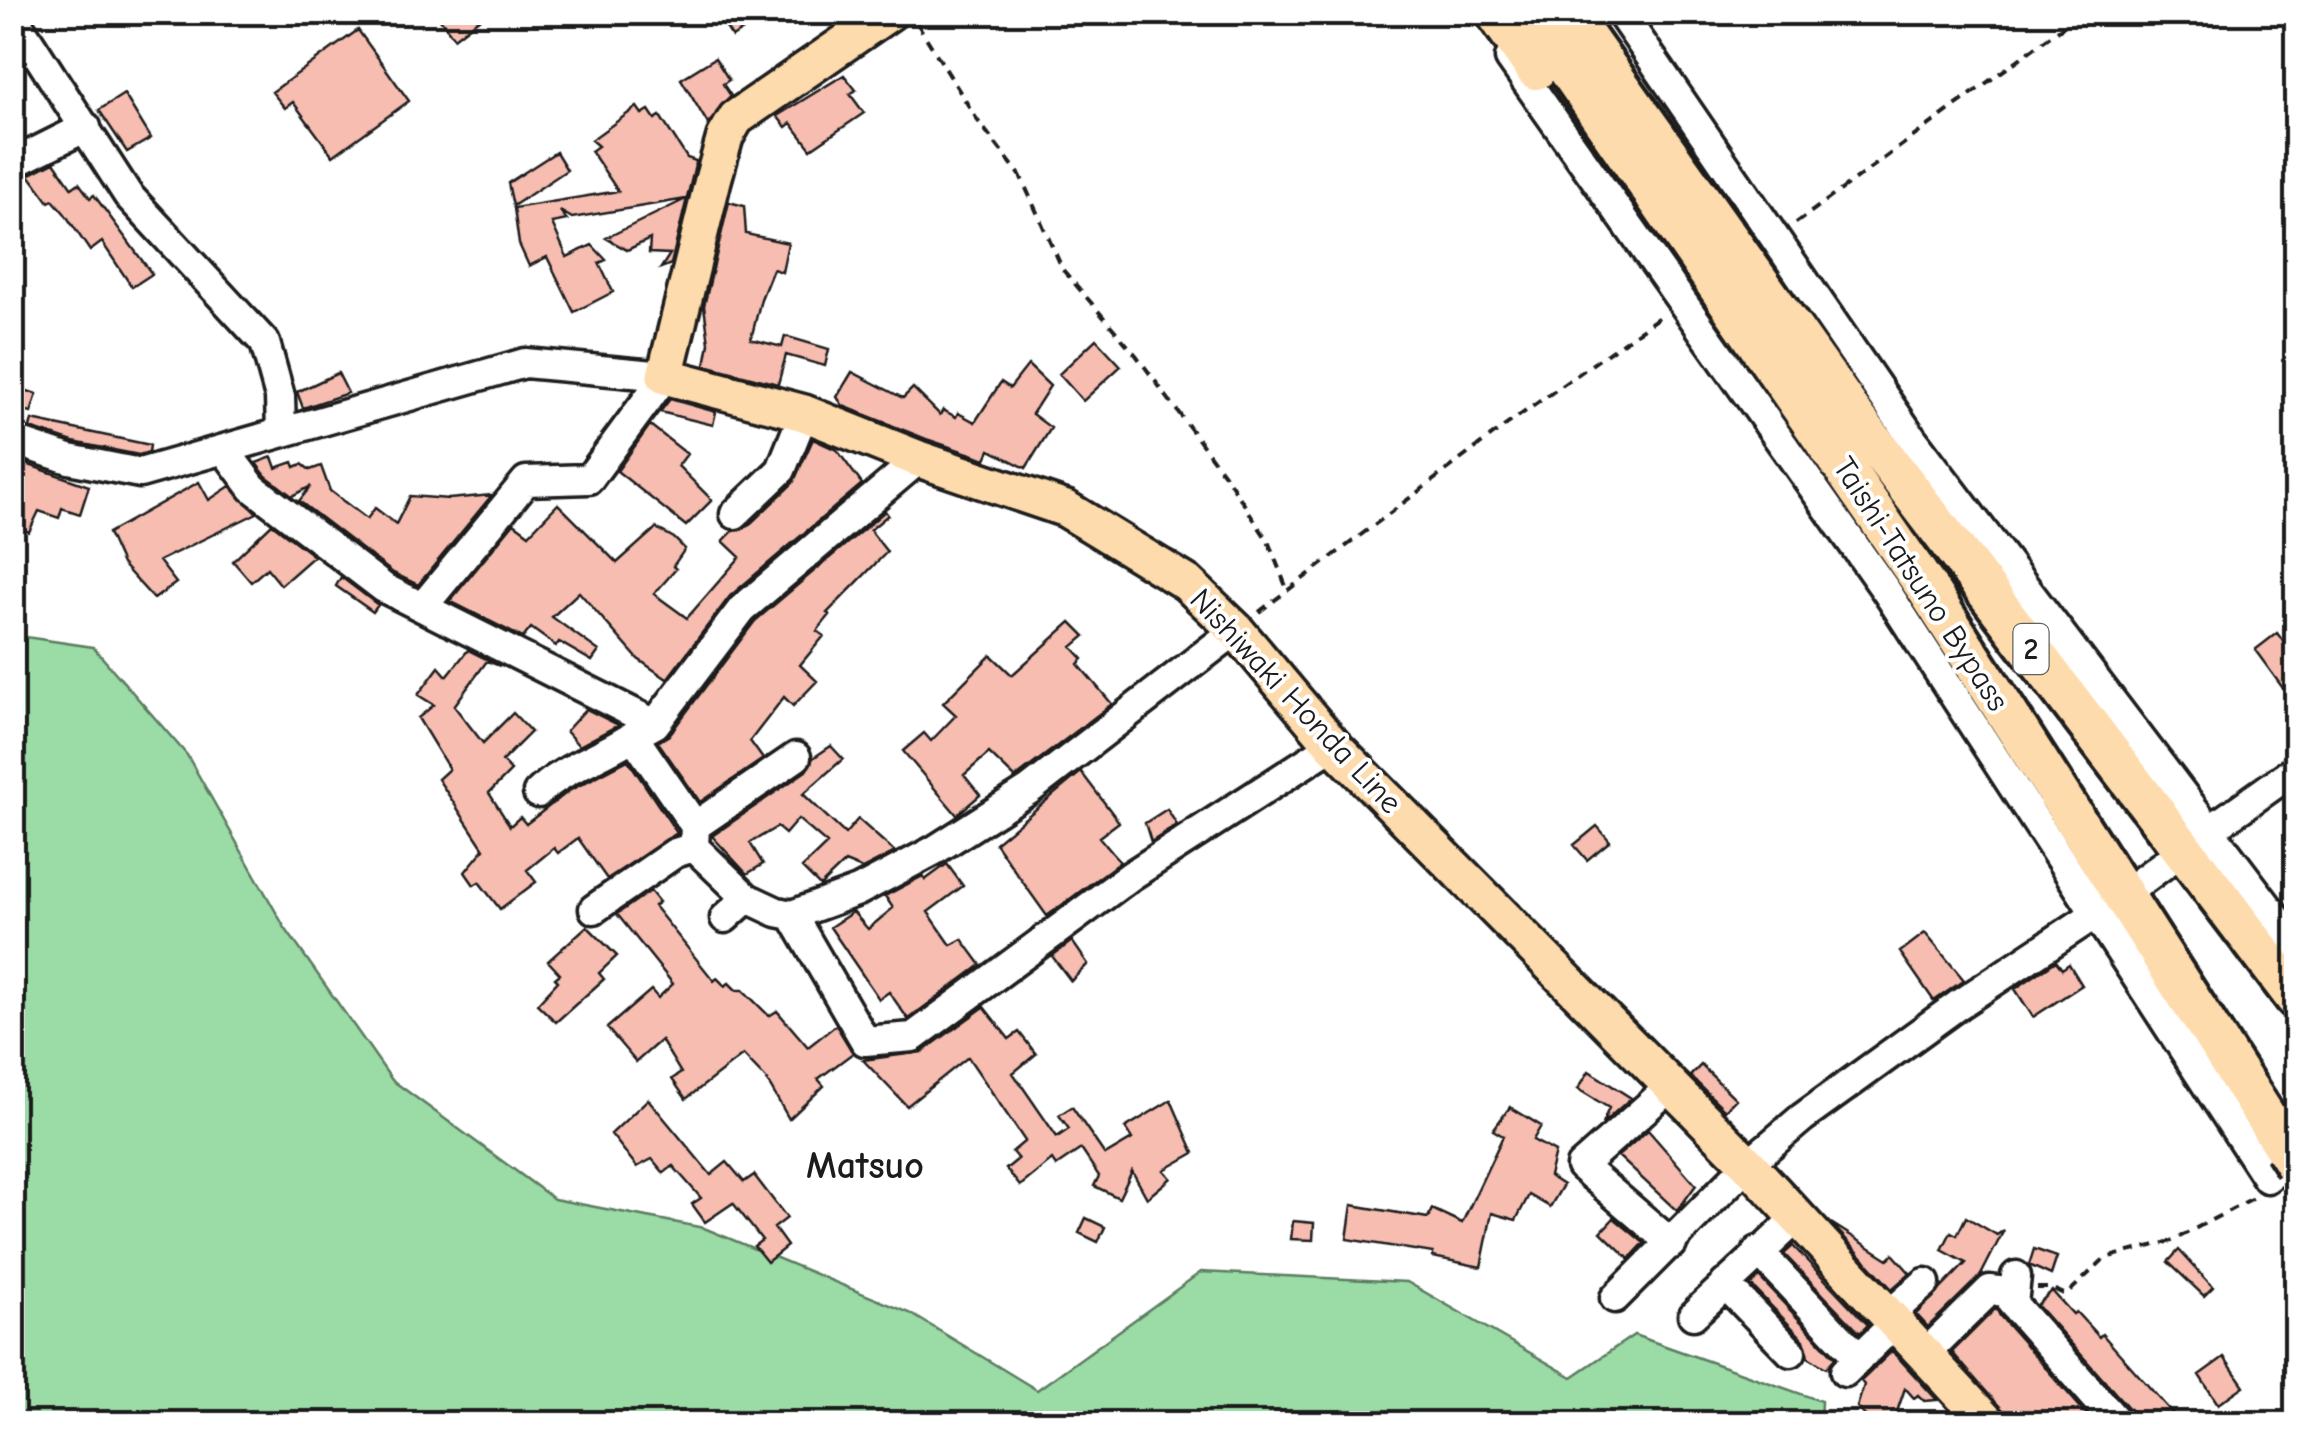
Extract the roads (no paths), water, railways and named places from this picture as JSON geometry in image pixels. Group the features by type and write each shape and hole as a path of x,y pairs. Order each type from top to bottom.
{"highway":[{"path":"1496,12 1722,262"},
{"name":"Taishi-Tatsuno Bypass","path":"1529,12 1722,262 1769,296 1852,415 2296,998"},
{"name":"Taishi-Tatsuno Bypass","path":"1566,12 2286,1162"},
{"path":"1596,12 1722,262"}],"main road":[{"path":"665,376 725,137 736,118 890,12"},
{"name":"Nishiwaki Honda Line","path":"665,376 804,412 919,459 1066,509 1186,583 1236,630 1333,745 1748,1164 1988,1424"}],"street":[{"path":"1478,12 1722,262 1912,438 2206,833 2296,944"},
{"path":"1620,12 1722,262 1887,592 2101,910 2286,1162"},
{"path":"12,15 128,196 264,343 280,396 281,432"},
{"path":"12,164 86,127"},
{"path":"12,440 70,460 140,473 226,452 281,432 526,363 665,376"},
{"path":"424,604 526,481 590,478 665,376"},
{"path":"735,514 781,470 804,412"},
{"path":"226,452 253,488 384,588 424,604 644,730 695,836 747,898 792,914 858,891 936,850 1029,790 1236,630"},
{"path":"538,793 550,781 601,758 644,730 742,609 919,459"},
{"path":"792,914 865,1041 913,1038 1132,874 1333,745"},
{"path":"594,909 675,853 796,757"},
{"path":"2206,833 2296,770"},
{"path":"2136,884 2171,859"},
{"path":"724,918 747,898"},
{"path":"1616,1298 1748,1164 1802,1118 1958,1005 2101,910"},
{"path":"1670,1087 1581,1166 1672,1244"},
{"path":"1693,1315 1797,1218"},
{"path":"1758,1252 1852,1365 1924,1283"},
{"path":"1725,1284 1791,1352"},
{"path":"1926,1353 1990,1290 2015,1286 2013,1304 2119,1424"}],"district":[{"name":"Matsuo","path":"865,1166"}]}
